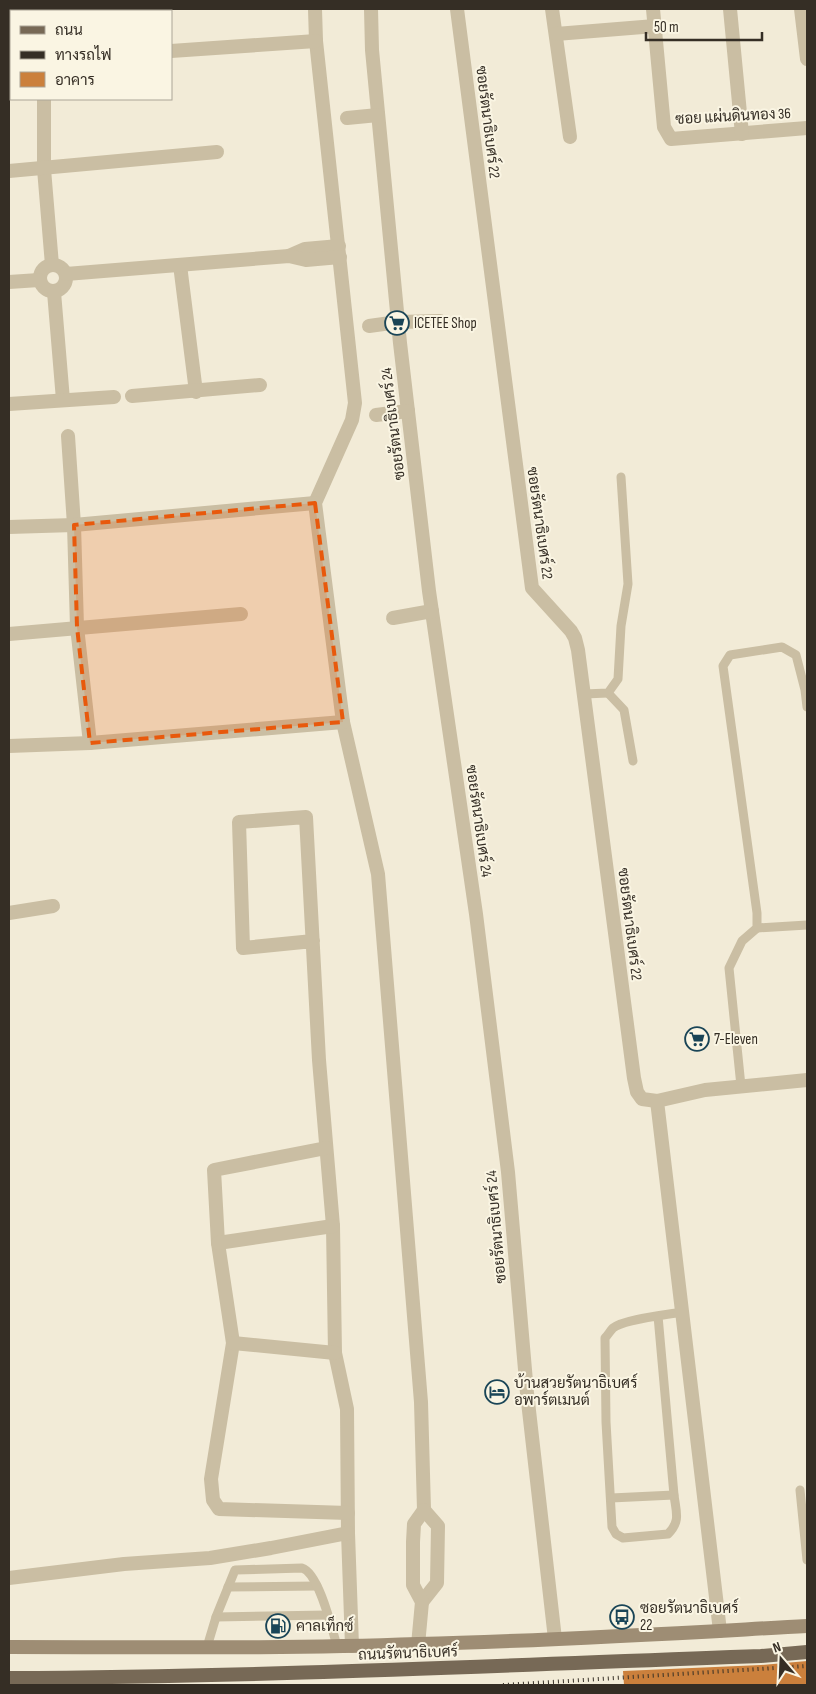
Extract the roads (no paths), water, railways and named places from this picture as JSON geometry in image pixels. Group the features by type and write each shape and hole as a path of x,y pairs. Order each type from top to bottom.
{"main road":[{"name":"ถนนรัตนาธิเบศร์","path":"9,1646 352,1646 555,1639 807,1626"},
{"name":"ถนนรัตนาธิเบศร์","path":"9,1678 126,1678 391,1670 761,1656 807,1652"}],"street":[{"path":"315,9 316,40 355,402 352,420 315,503 343,722 378,874 421,1402 424,1510 414,1524 413,1585 422,1602"},
{"name":"ซอยรัตนาธิเบศร์ 24","path":"371,9 372,50 408,411 432,612 476,914 508,1172 528,1403 555,1639"},
{"name":"ซอยรัตนาธิเบศร์ 22","path":"456,9 532,588 571,631 575,638 634,1078 637,1092 642,1099 657,1101"},
{"path":"552,9 570,137"},
{"name":"ซอย แผ่นดินทอง 36","path":"653,9 664,127 671,139 807,128"},
{"path":"730,9 742,134"},
{"path":"801,9 807,59"},
{"path":"556,34 655,26"},
{"path":"172,51 316,40"},
{"path":"44,100 44,169 52,265"},
{"path":"347,118 378,115"},
{"path":"9,171 217,152"},
{"path":"66,274 289,256 306,260 340,252"},
{"path":"52,265 60,267 66,274 65,286 54,292 44,289 40,280 42,270 52,265"},
{"path":"180,265 196,392"},
{"path":"9,282 40,280"},
{"path":"54,292 63,400"},
{"path":"369,326 398,322 440,321"},
{"path":"132,396 260,385"},
{"path":"9,404 114,397"},
{"path":"376,415 408,411"},
{"path":"68,436 74,525 77,627 90,743"},
{"path":"9,528 74,525 315,503"},
{"path":"393,618 432,612"},
{"path":"9,634 241,614"},
{"path":"9,746 90,743 343,722"},
{"path":"312,942 243,948 238,822 306,817 319,1060 333,1226 335,1353 347,1409 348,1533 352,1646"},
{"path":"9,913 53,906"},
{"path":"720,1631 657,1101 705,1090 807,1080"},
{"path":"326,1148 214,1170 218,1243 233,1343 211,1479 215,1504 219,1509 348,1513"},
{"path":"218,1243 333,1226"},
{"path":"233,1343 335,1353"},
{"path":"418,1644 422,1602 436,1583 438,1546 438,1526 424,1510"},
{"path":"9,1578 124,1564 210,1558 348,1533"}],"lane":[{"path":"608,693 618,679 621,626 628,584 621,477"},
{"path":"756,928 756,903 723,666 730,655 782,647 796,655 805,690 807,707"},
{"path":"584,694 608,693 624,710 632,761"},
{"path":"741,1086 729,968 742,941 756,928 807,925"},
{"path":"658,1316 677,1520 675,1527 668,1534 623,1538 616,1534 612,1527 606,1422 605,1338 613,1328 623,1323 658,1316 682,1312"},
{"path":"800,1490 805,1520 807,1560"},
{"path":"611,1498 674,1495"},
{"path":"207,1647 216,1617 235,1570 302,1568 309,1572 317,1586 337,1646"},
{"path":"228,1587 317,1586"},
{"path":"216,1617 327,1615"}],"railway":[{"path":"503,1685 807,1666"}],"place":[{"name":"ICETEE Shop","path":"397,323"},
{"name":"7-Eleven","path":"697,1039"},
{"name":"บ้านสวยรัตนาธิเบศร์ อพาร์ตเมนต์","path":"497,1392"},
{"name":"ซอยรัตนาธิเบศร์ 22","path":"622,1617"},
{"name":"คาลเท็กซ์","path":"278,1626"}]}
